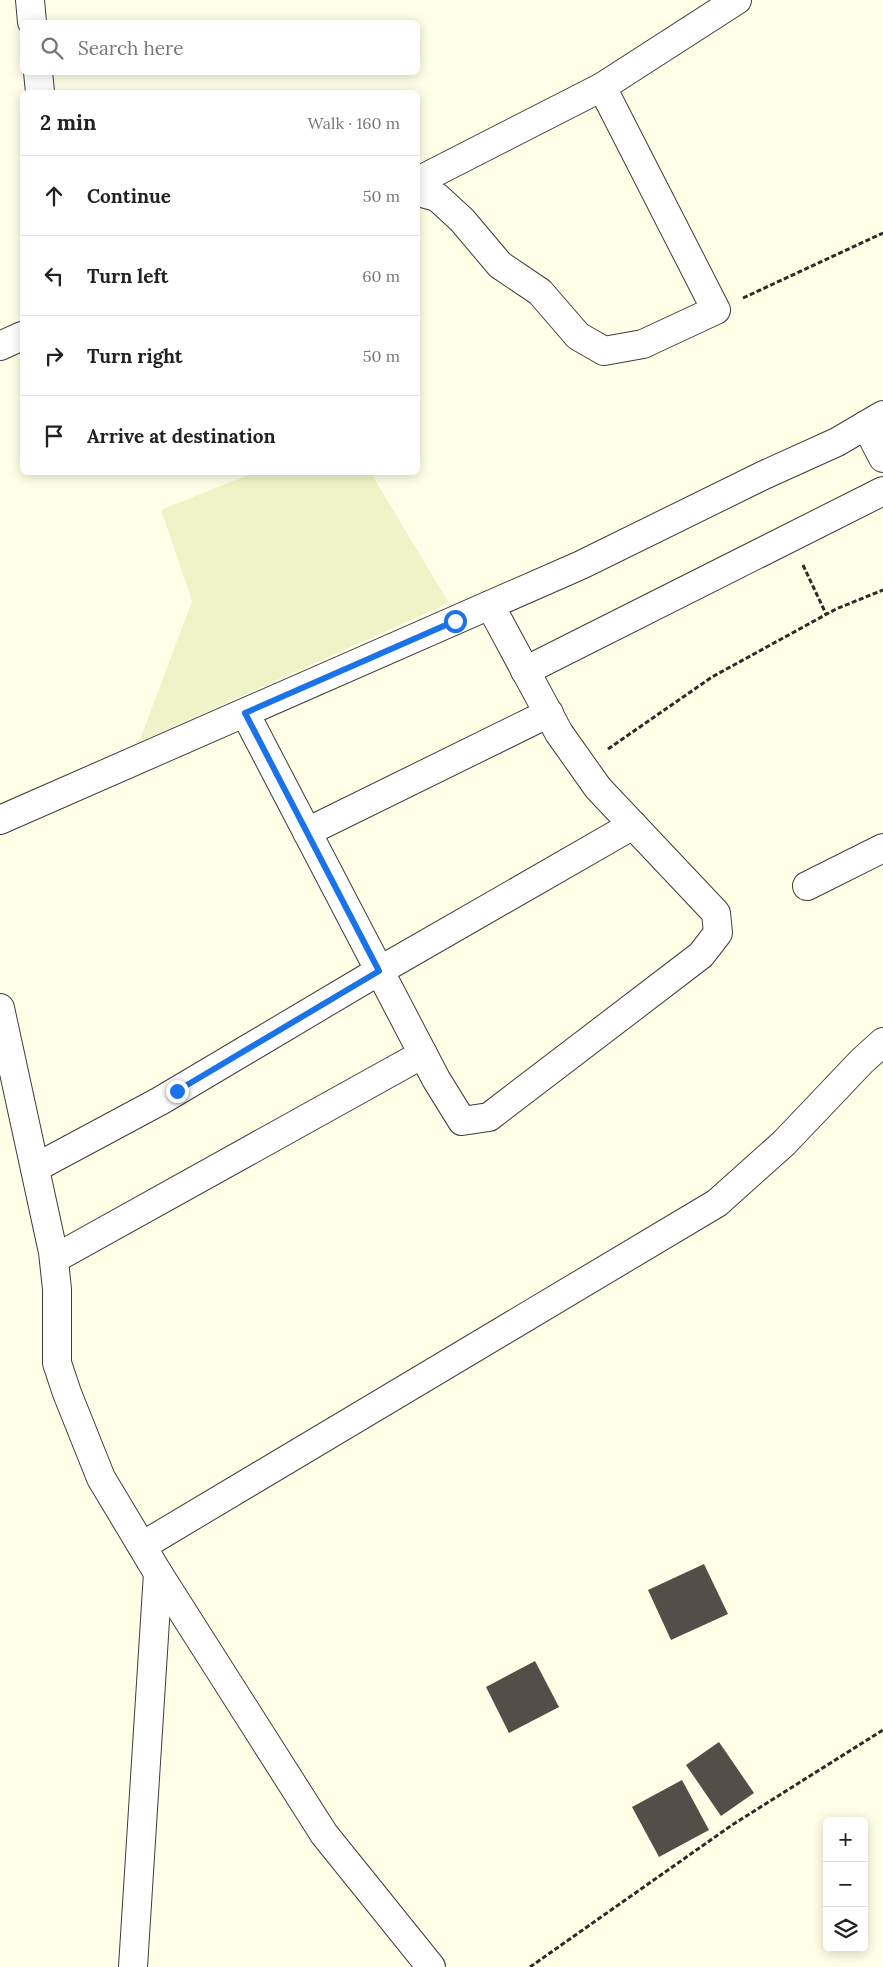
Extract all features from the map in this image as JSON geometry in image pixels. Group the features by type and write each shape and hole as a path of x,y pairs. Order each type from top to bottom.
{"street":[{"path":"30,0 32,20"},
{"path":"420,180 602,86 738,0"},
{"path":"38,75 40,90"},
{"path":"420,193 437,198 462,220 500,265 540,292 578,336 604,351 643,344 716,310 602,86"},
{"path":"0,346 20,337"},
{"path":"0,820 581,565 764,475 837,442 874,420 883,458"},
{"path":"525,671 883,491"},
{"path":"245,713 436,1079 462,1121 489,1117 701,955 718,933 716,913 598,788 559,733 490,605"},
{"path":"307,832 549,713"},
{"path":"35,1168 160,1101 379,971 633,825"},
{"path":"807,886 883,848"},
{"path":"0,1008 54,1259 57,1289 57,1363 101,1478 262,1740 324,1834 431,1967"},
{"path":"142,1546 717,1203 784,1143 862,1061 883,1042"},
{"path":"54,1259 423,1054"},
{"path":"133,1967 158,1573"}],"path":[{"path":"716,310 883,233"},
{"path":"583,767 712,676 836,609 883,590"},
{"path":"530,1967 732,1825 883,1730"}],"green space":[{"path":"248,475 372,475 449,603 139,742 192,601 161,510"}],"building":[{"path":"704,1564 728,1614 671,1640 648,1590"},
{"path":"535,1661 559,1707 509,1733 486,1687"},
{"path":"719,1742 754,1793 721,1816 686,1765"},
{"path":"682,1780 709,1830 659,1857 632,1807"}],"route":[{"path":"177,1091 379,971 245,713 455,621"}]}
